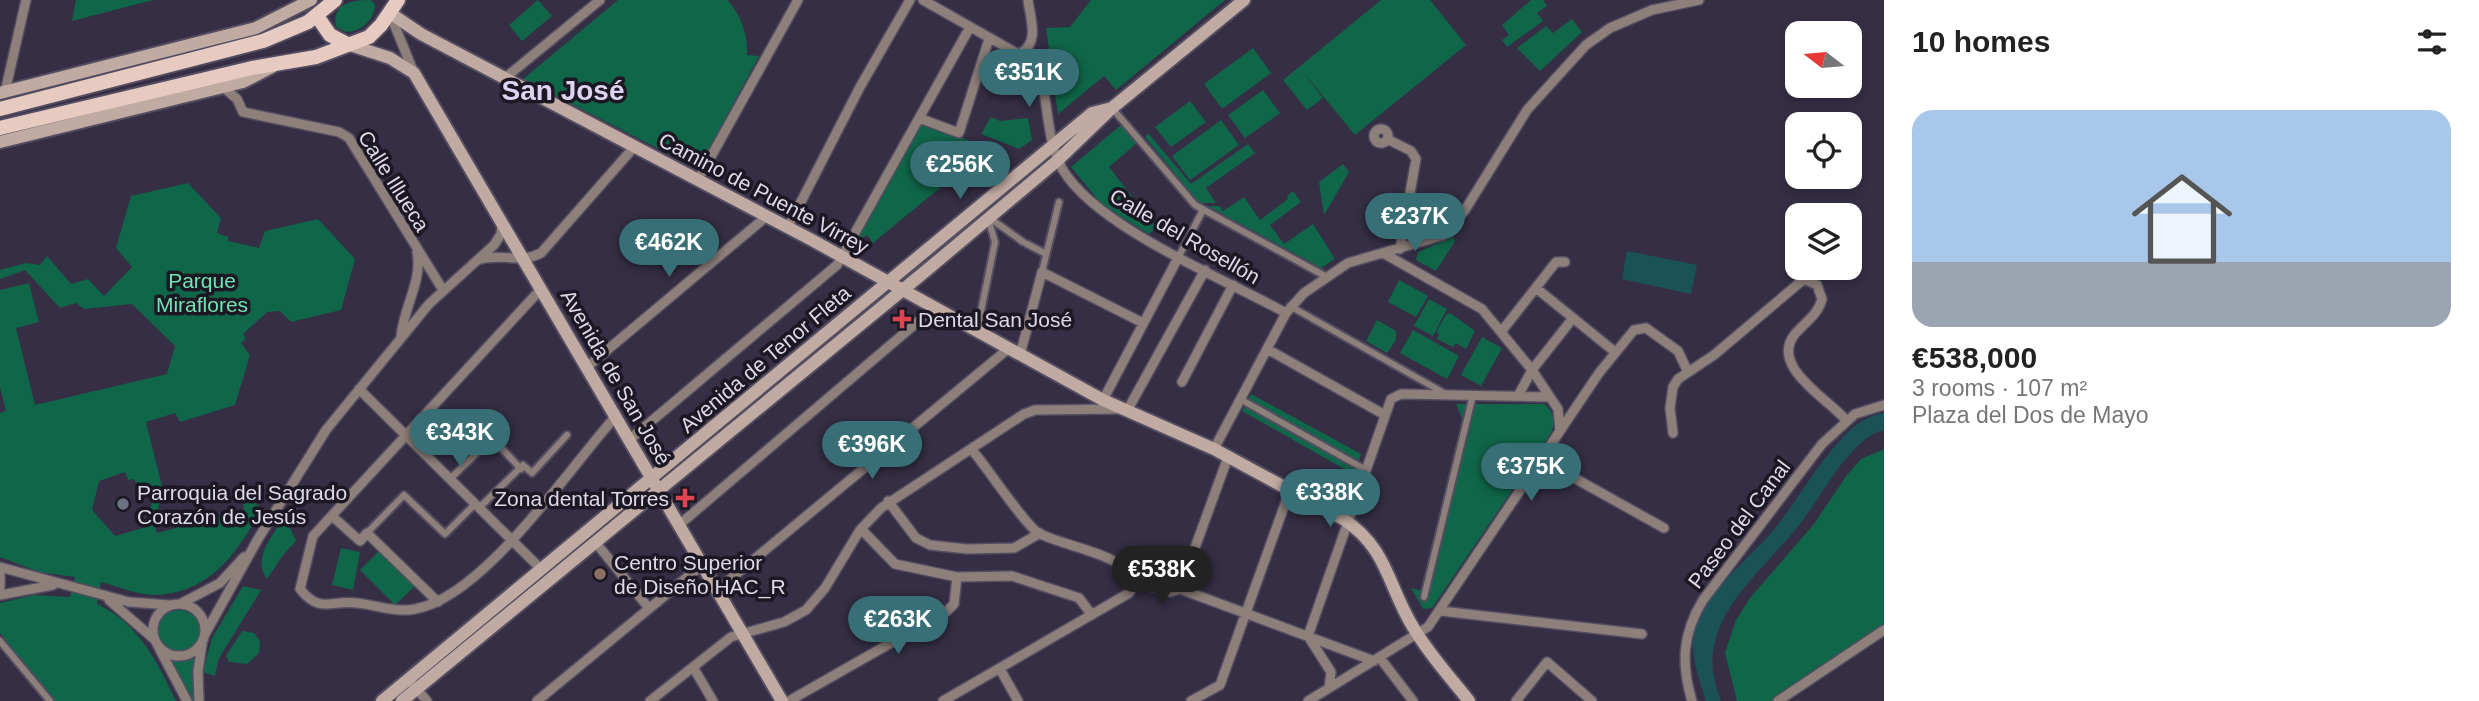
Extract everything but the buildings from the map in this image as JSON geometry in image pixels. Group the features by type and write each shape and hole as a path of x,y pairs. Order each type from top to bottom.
{"main road":[{"path":"3,93 256,28 309,0 330,35 347,44 390,58 414,73"},
{"path":"0,109 288,32 317,16 335,0"},
{"path":"0,128 251,68 316,57 369,37 387,6 398,0"},
{"name":"Avenida de Tenor Fleta","path":"402,701 1058,160 1112,108 1244,0"},
{"name":"Camino de Puente Virrey","path":"387,6 421,34 788,227 1103,400 1214,449 1349,523 1382,559 1418,634 1469,701"},
{"path":"0,142 243,82 272,66"},
{"name":"Avenida de San José","path":"414,73 782,701"},
{"name":"Avenida de Tenor Fleta","path":"382,701 1092,113 1112,108"}],"street":[{"path":"3,93 26,0"},
{"path":"505,78 600,0"},
{"path":"698,180 798,0"},
{"path":"788,227 860,87 910,0"},
{"path":"923,0 1024,55 1033,37 1027,0"},
{"path":"1214,449 1288,310 1325,276 1348,263 1437,238 1450,230 1527,110 1586,45 1601,33 1652,10 1699,0"},
{"name":"Avenida de San José","path":"387,6 414,73"},
{"path":"629,440 835,267 970,27"},
{"path":"919,118 958,133 989,38"},
{"name":"Calle del Rosellón","path":"1024,55 1038,69 1058,160 1072,182 1098,209 1233,285 1288,310"},
{"path":"237,99 243,82"},
{"name":"Calle Illueca","path":"223,87 237,99 241,110 247,114 347,135 443,290"},
{"path":"1112,108 1195,205 1325,276"},
{"path":"1387,139 1411,151 1417,162 1400,249"},
{"path":"479,259 495,256 524,259 546,249 635,146"},
{"path":"1020,355 1059,202"},
{"path":"1103,400 1203,210"},
{"path":"587,367 767,216"},
{"path":"102,595 165,653 181,656 190,654 203,638 258,539 314,447 443,290 497,241 502,223"},
{"path":"977,331 995,242 992,223 1046,254"},
{"path":"1407,265 1406,256 1411,246"},
{"path":"401,338 402,320 419,266 416,247"},
{"path":"1383,253 1477,304 1532,370 1560,413 1560,433"},
{"path":"1501,332 1556,262 1565,262"},
{"path":"650,701 732,637 784,622 808,608 861,529 888,502 1031,411 1124,410 1205,270"},
{"path":"1042,272 1143,323"},
{"path":"416,282 423,276 433,276"},
{"path":"1672,433 1671,393 1678,379 1687,370 1714,355 1799,282 1810,280 1821,294 1820,307 1794,336 1788,347 1788,357 1798,376 1846,420"},
{"path":"1182,382 1233,285"},
{"path":"1536,288 1615,352"},
{"path":"541,289 312,538 300,587 307,598 321,605 352,602 407,610 438,602 481,570 512,540 616,416"},
{"path":"678,525 934,308"},
{"path":"1288,310 1447,395"},
{"path":"1518,396 1532,370 1573,318"},
{"path":"1308,701 1418,634 1441,611 1615,352 1634,330 1643,327 1678,351 1687,370"},
{"path":"717,590 1008,349"},
{"path":"1267,349 1385,415"},
{"path":"359,389 541,569"},
{"path":"1308,636 1391,399 1397,394 1549,397"},
{"path":"1424,597 1473,396"},
{"path":"1241,399 1366,470"},
{"name":"Paseo del Canal","path":"1692,701 1686,678 1684,650 1695,613 1822,444 1846,420 1884,405"},
{"path":"332,516 360,541 404,495 445,534 523,466 532,473 567,435"},
{"path":"450,480 492,438 521,469"},
{"path":"972,450 1040,533 1118,563 1129,572 1137,584 1170,592 1180,589 1377,659 1413,701"},
{"path":"1180,589 1228,457"},
{"path":"1542,460 1664,528"},
{"path":"1191,701 1220,685 1290,490"},
{"path":"888,502 916,538 930,545 967,549 1013,548 1040,533"},
{"path":"861,529 893,563 957,577 1012,576 1079,598 1092,615"},
{"path":"368,533 438,602"},
{"path":"187,701 157,644 153,632 157,616 220,583 258,539"},
{"path":"596,543 648,607"},
{"path":"537,701 702,565"},
{"path":"0,589 0,568 138,604 175,605 196,610 205,625 198,671 199,701"},
{"path":"789,701 951,608 957,577"},
{"path":"0,595 60,584"},
{"path":"943,701 1129,593 1137,584"},
{"path":"1441,611 1642,634"},
{"path":"1778,701 1884,630"},
{"path":"1308,636 1331,672 1329,688"},
{"path":"0,641 50,701"},
{"path":"1516,701 1547,662 1592,701"},
{"path":"693,667 713,701"},
{"path":"1000,669 1018,701"},
{"path":"405,682 417,689 427,701"}],"green space":[{"path":"76,0 153,0 72,21"},
{"path":"370,0 375,4 374,10 366,24 357,30 346,32 336,27 337,13 345,4"},
{"path":"538,0 552,16 522,41 509,25"},
{"path":"618,0 728,0 743,26 747,55 759,56 698,169 523,79"},
{"path":"1091,0 1225,0 1116,90 1104,76 1058,114 1046,28 1070,27"},
{"path":"1381,0 1430,0 1466,45 1355,135 1299,67"},
{"path":"1531,0 1543,0 1547,6 1537,13 1543,21 1507,47 1502,40 1509,35 1502,25"},
{"path":"1572,19 1582,32 1540,71 1517,48 1546,26 1553,33"},
{"path":"1253,48 1271,73 1222,109 1204,84"},
{"path":"1299,67 1323,98 1307,110 1283,80"},
{"path":"1263,90 1280,113 1245,138 1228,115"},
{"path":"1190,101 1206,122 1171,147 1155,127"},
{"path":"991,117 1000,121 1028,118 1032,140 1019,149 981,134"},
{"path":"1221,120 1239,145 1190,180 1172,156"},
{"path":"921,122 988,148 873,243 867,235 862,238 858,235"},
{"path":"1122,124 1138,142 1109,167 1156,227 1149,234 1103,206 1071,167"},
{"path":"1148,133 1191,184 1248,144 1255,153 1206,188 1216,203 1199,203 1145,137"},
{"path":"1343,164 1349,172 1324,215 1319,182"},
{"name":"Parque Miraflores","path":"188,183 221,218 217,233 228,237 228,241 259,248 265,231 318,219 355,259 341,310 291,322 280,311 267,312 243,334 246,338 241,343 250,355 235,405 180,422 175,413 146,422 163,490 154,524 157,533 244,510 243,504 254,502 262,508 232,555 206,579 191,587 174,593 147,595 101,582 97,604 124,622 145,645 176,701 54,701 0,633 0,603 34,595 70,597 75,577 39,572 0,557 0,413 6,411 0,387 0,290 29,283 39,322 16,328 35,405 167,374 175,346 132,304 84,309 76,303 60,308 25,270 0,279 0,270 26,263 40,265 47,256 71,284 88,279 104,296 132,267 116,248 131,196","holes":["125,472 128,480 133,479 153,499 146,527 115,536 92,510 99,481"]},
{"path":"1293,191 1301,202 1270,225 1284,244 1313,224 1335,259 1321,268 1208,206 1219,206 1223,211 1244,197 1260,220 1288,199 1287,196"},
{"path":"1453,237 1455,241 1436,271 1416,260 1418,252"},
{"path":"1399,280 1428,296 1416,317 1388,302"},
{"path":"1429,299 1447,309 1433,336 1414,326"},
{"path":"1450,313 1475,331 1466,349 1456,343 1453,347 1437,339 1439,334 1436,332"},
{"path":"1377,320 1396,331 1396,340 1387,353 1366,341"},
{"path":"1413,330 1459,356 1447,379 1400,353"},
{"path":"1482,337 1502,348 1481,386 1461,375"},
{"path":"1251,394 1361,454 1355,475 1242,411"},
{"path":"1456,404 1544,404 1552,413 1553,424 1551,433 1432,608 1423,609 1411,588 1423,591 1464,423"},
{"path":"1884,449 1884,627 1772,701 1737,701 1725,653 1736,620 1750,598 1814,524 1847,475 1861,459"},
{"path":"282,520 288,524 296,541 267,579 261,564 262,556"},
{"path":"341,548 360,552 353,590 332,585"},
{"path":"379,551 415,586 395,605 360,570"},
{"path":"243,586 261,590 218,660 215,676 203,672 212,638"},
{"path":"179,610 194,616 200,631 194,646 179,652 164,646 158,631 164,616"},
{"path":"242,631 254,633 260,641 259,653 247,664 229,662 226,656"},
{"path":"195,657 195,701 190,701 170,660 185,661"}],"shaded area":[{"path":"1627,251 1697,265 1691,294 1622,279"},
{"path":"1884,413 1884,430 1869,437 1852,452 1799,525 1752,578 1731,607 1716,638 1712,662 1721,701 1706,701 1693,653 1694,633 1704,609 1723,583 1779,523 1837,443 1859,423"}],"place":[{"name":"Dental San José","path":"902,319"},
{"name":"Zona dental Torres","path":"685,498"},
{"name":"Parroquia del Sagrado Corazón de Jesús","path":"123,504"},
{"name":"Centro Superior de Diseño HAC_R","path":"600,574"}],"district":[{"name":"San José","path":"563,90"}]}
